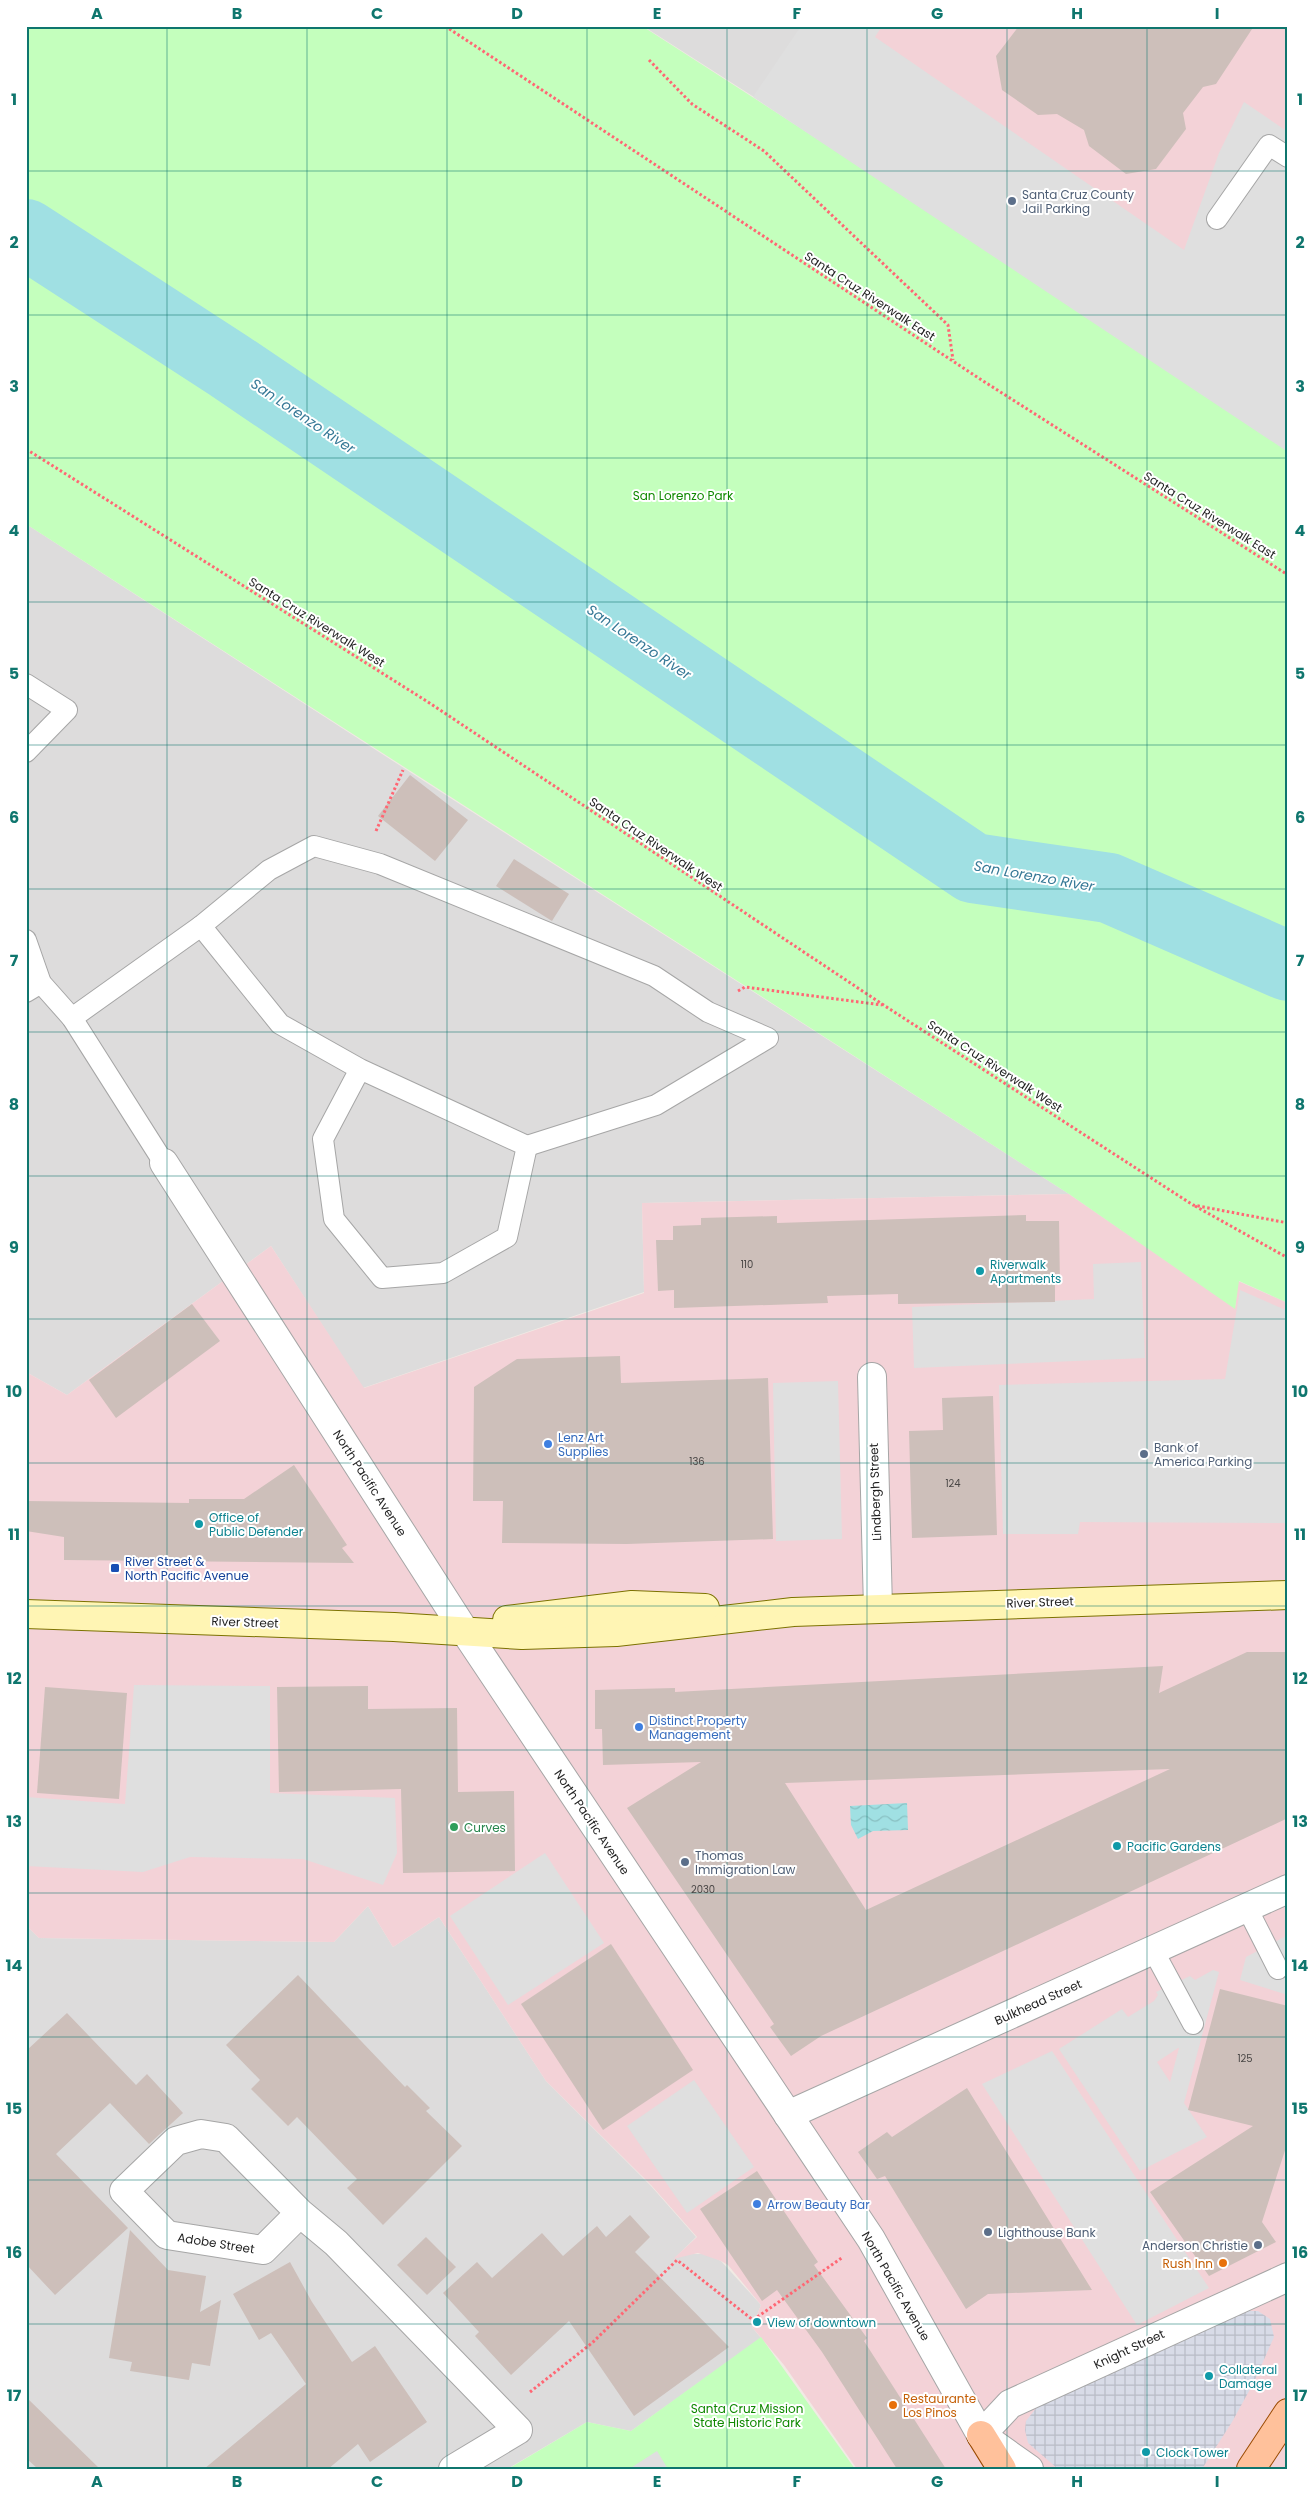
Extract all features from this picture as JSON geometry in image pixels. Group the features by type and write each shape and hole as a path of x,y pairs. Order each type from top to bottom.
{"main road":[{"name":"River Street","path":"26,1614 464,1630 513,1618 632,1605 793,1612 1288,1595"},
{"path":"1252,2469 1288,2413"},
{"path":"981,2435 1002,2469"}],"street":[{"name":"North Pacific Avenue","path":"164,1163 464,1630 871,2239 981,2435 1029,2469"},
{"name":"Lindbergh Street","path":"872,1377 878,1608"},
{"name":"Bulkhead Street","path":"788,2115 1288,1889"},
{"name":"Adobe Street","path":"300,2213 264,2250 167,2235 124,2191 176,2141 202,2134 226,2138 300,2213 336,2242 518,2430"},
{"name":"Knight Street","path":"981,2435 1010,2404 1288,2277"},
{"path":"453,2469 518,2430"}],"lane":[{"path":"1217,219 1269,145 1288,157"},
{"path":"26,684 67,710 26,752"},
{"path":"72,1018 201,926 269,870 314,846 380,864 654,976 708,1012 768,1038 656,1105 527,1146 360,1069 280,1024 201,926"},
{"path":"26,940 34,988 72,1018 164,1163"},
{"path":"360,1069 323,1139 334,1219 382,1278 443,1273 507,1237 527,1146"},
{"path":"1247,1908 1278,1969"},
{"path":"1153,1950 1193,2024"}],"path":[{"name":"Santa Cruz Riverwalk East","path":"445,26 953,361 1288,575"},
{"path":"649,60 692,104 764,151 948,325 953,361"},
{"name":"Santa Cruz Riverwalk West","path":"26,449 428,702 885,1006 1193,1204 1288,1224"},
{"path":"380,864 379,845 373,836 403,770"},
{"path":"708,1012 745,986 885,1006"},
{"path":"1193,1204 1288,1258"},
{"path":"518,2430 528,2394 592,2343 677,2260 753,2320 828,2266"}],"shaded area":[{"path":"643,26 803,26 754,97"},
{"name":"Santa Cruz County Jail Parking","path":"801,26 882,26 875,37 1184,250 1219,153 1244,102 1288,132 1288,452 753,97"},
{"path":"803,26 1288,26 1288,442"},
{"path":"26,524 1069,1194 642,1203 644,1292 363,1388 271,1246 67,1395 26,1372"},
{"path":"1069,1194 1235,1308 1238,1281 1288,1303 1288,2469 857,2469 784,2365 752,2327 761,2305 728,2265 721,2261 698,2253 673,2259 697,2237 651,2185 546,2081 439,1917 393,1947 368,1906 334,1942 39,1938 26,1925 26,1372 67,1395 271,1246 364,1388 644,1293 642,1203"},
{"path":"1141,1262 1145,1358 914,1368 912,1307 1094,1299 1093,1264"},
{"name":"Bank of America Parking","path":"1240,1290 1288,1311 1288,1523 1080,1522 1078,1534 1003,1534 999,1385 1225,1379"},
{"path":"838,1381 842,1539 776,1541 773,1383"},
{"path":"134,1685 270,1686 270,1793 395,1798 397,1853 383,1885 303,1859 190,1857 143,1872 26,1866 26,1797 125,1804"},
{"path":"545,1853 604,1943 508,2005 450,1916"},
{"path":"368,1906 393,1947 439,1917 546,2081 651,2186 696,2237 675,2258 689,2254 706,2254 721,2261 761,2305 752,2327 761,2338 631,2431 587,2422 507,2469 26,2469 26,1925 39,1938 334,1942"},
{"path":"1288,1935 1288,1995 1240,1980 1246,1957"},
{"path":"1213,1970 1219,1972 1184,2103 1207,2137 1140,2171 1059,2049 1122,2009 1128,2017 1154,2001 1158,1995 1156,1992 1190,1976 1195,1980","holes":["1179,2048 1170,2082 1157,2062"]},
{"path":"1052,2051 1209,2288 1137,2325 982,2084"},
{"path":"694,2080 754,2167 687,2213 627,2126"},
{"path":"1247,2311 1258,2311 1270,2319 1274,2337 1254,2382 1232,2422 1202,2469 1058,2469 1028,2443 1025,2430 1026,2421 1037,2407"},
{"path":"657,2451 668,2469 629,2469"}],"green space":[{"name":"San Lorenzo Park","path":"26,26 642,26 1288,442 1288,1303 1239,1281 1235,1309 1069,1194 26,524"},
{"name":"Santa Cruz Mission State Historic Park","path":"761,2337 855,2469 508,2469 587,2422 631,2431"}],"water":[{"path":"907,1803 908,1830 873,1831 858,1839 851,1825 850,1806"}],"building":[{"path":"1019,26 1254,26 1216,84 1203,87 1183,113 1186,129 1156,169 1126,174 1089,146 1084,130 1057,114 1038,115 1002,90 996,56"},
{"path":"410,775 468,820 435,861 378,816"},
{"path":"514,859 569,894 552,921 496,886"},
{"path":"1026,1215 1026,1221 1059,1221 1060,1285 1055,1285 1055,1302 898,1304 898,1294 827,1296 828,1303 674,1308 674,1290 658,1291 656,1240 673,1240 673,1226 701,1225 701,1218 777,1216 777,1223"},
{"path":"192,1304 220,1341 116,1418 89,1380"},
{"path":"620,1356 621,1383 768,1378 773,1539 627,1544 502,1543 503,1501 473,1501 474,1387 517,1359"},
{"path":"993,1396 997,1535 912,1538 909,1431 943,1430 942,1398"},
{"name":"Office of Public Defender","path":"294,1465 347,1545 342,1548 354,1563 64,1560 64,1537 26,1531 26,1501 189,1503 189,1499 244,1499"},
{"name":"Pacific Gardens","path":"1247,1652 1288,1652 1288,1818 821,2036 791,2056 770,2027 774,2024 627,1808 701,1762 603,1765 602,1729 595,1729 595,1690 675,1688 675,1692 1163,1666 1159,1693","holes":["1170,1769 866,1910 785,1783"]},
{"path":"368,1686 368,1709 457,1708 458,1792 514,1791 515,1871 403,1873 401,1789 279,1792 277,1687"},
{"path":"45,1687 127,1693 119,1799 37,1793"},
{"path":"611,1944 693,2070 603,2130 521,2004"},
{"path":"298,1975 405,2087 407,2085 430,2108 426,2111 462,2146 383,2225 347,2188 357,2179 297,2117 288,2126 251,2089 260,2080 226,2045"},
{"path":"1220,1989 1288,2006 1288,2141 1262,2222 1276,2242 1209,2276 1150,2192 1253,2126 1188,2110"},
{"path":"67,2013 136,2085 147,2074 183,2113 149,2144 110,2103 56,2154 128,2228 55,2295 26,2264 26,2051"},
{"name":"Lighthouse Bank","path":"967,2088 1092,2290 988,2294 966,2309 885,2176 877,2179 858,2152 887,2132 892,2137"},
{"path":"757,2171 818,2262 814,2265 867,2338 864,2341 946,2469 897,2469 822,2352 777,2290 762,2301 700,2209"},
{"path":"630,2215 650,2237 635,2252 729,2347 634,2416 569,2321 511,2375 475,2336 479,2332 443,2293 477,2262 492,2278 542,2233 563,2256 597,2226 606,2237"},
{"path":"130,2230 168,2270 206,2276 200,2312 221,2300 210,2366 192,2363 189,2380 130,2371 132,2362 109,2358"},
{"path":"426,2237 456,2267 427,2295 397,2265"},
{"path":"290,2262 312,2302 352,2362 375,2346 427,2422 370,2462 358,2444 328,2469 204,2469 306,2384 271,2333 259,2340 233,2294"},
{"path":"26,2397 100,2469 38,2469 26,2458"}],"waterway":[{"name":"San Lorenzo River","path":"26,234 228,365 973,868 1109,888 1288,966"}],"place":[{"name":"Santa Cruz County Jail Parking","path":"1012,201"},
{"name":"Riverwalk Apartments","path":"980,1271"},
{"name":"Lenz Art Supplies","path":"548,1444"},
{"name":"Bank of America Parking","path":"1144,1454"},
{"name":"Office of Public Defender","path":"199,1524"},
{"name":"River Street & North Pacific Avenue","path":"115,1568"},
{"name":"Distinct Property Management","path":"639,1727"},
{"name":"Curves","path":"454,1827"},
{"name":"Pacific Gardens","path":"1117,1846"},
{"name":"Thomas Immigration Law","path":"685,1862"},
{"name":"Arrow Beauty Bar","path":"757,2204"},
{"name":"Lighthouse Bank","path":"988,2232"},
{"name":"Anderson Christie","path":"1258,2245"},
{"name":"Rush Inn","path":"1223,2263"},
{"name":"View of downtown","path":"757,2322"},
{"name":"Collateral Damage","path":"1209,2376"},
{"name":"Restaurante Los Pinos","path":"893,2405"},
{"name":"Clock Tower","path":"1146,2452"}]}
